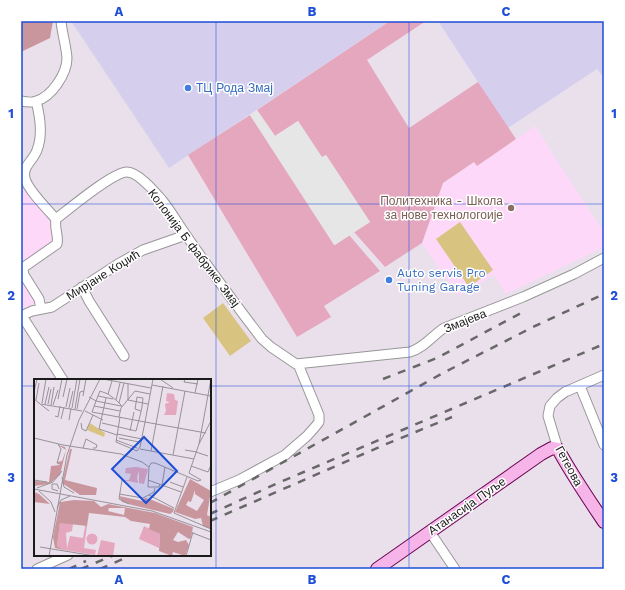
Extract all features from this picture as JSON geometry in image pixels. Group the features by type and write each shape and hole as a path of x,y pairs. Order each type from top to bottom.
{"street":[{"path":"21,101 36,102 50,92 61,79 65,70 67,57 61,21"},
{"path":"36,102 40,126 39,143 37,151 24,174 25,179 32,190 56,219 55,225 58,239 57,244 24,267 23,270 25,277 39,299 41,308"},
{"name":"Колонија Б фабрике Змај","path":"56,219 102,184 120,174 128,172 136,175 163,202 262,339 294,363 298,364"},
{"name":"Мирјане Коџић","path":"22,316 41,308 52,307 118,264 143,250 186,235"},
{"name":"Змајева","path":"298,364 415,351 444,328 574,274 604,258"},
{"path":"82,287 89,301 124,356"},
{"path":"22,316 62,379"},
{"path":"211,492 238,480 285,455 316,427 319,422 319,415 298,364"},
{"path":"604,375 580,386 604,445"},
{"name":"Гетеова","path":"580,386 560,395 550,406 548,416 558,449 571,472 604,522"},
{"path":"595,423 604,420"},
{"name":"Атанасија Пуље","path":"377,569 541,454 552,448 558,449"},
{"path":"430,532 455,569"},
{"path":"37,569 66,556"}],"shaded area":[{"path":"21,21 53,21 50,38 21,52"},
{"name":"ТЦ Рода Змај","path":"71,21 390,21 169,168"},
{"path":"390,21 426,21 367,60 409,128 478,82 516,139 477,166 474,162 443,183 422,243 385,267 354,232 370,222 326,155 322,158 298,121 275,136 257,110"},
{"path":"438,21 604,21 604,78 597,69 508,128"},
{"path":"257,110 275,136 298,121 322,157 326,155 370,222 335,245 250,115"},
{"path":"250,115 334,245 349,235 380,271 324,306 331,317 297,337 188,155"},
{"name":"Политехника - Школа за нове технологоије","path":"535,126 604,233 604,247 506,294 494,275 459,296 422,244 443,183 475,162 478,165"},
{"path":"21,180 51,223 56,241 21,266"},
{"path":"460,222 493,270 469,287 436,239"},
{"path":"21,278 36,302 21,312"},
{"path":"223,303 251,341 230,356 203,318"}],"railway":[{"path":"211,502 443,373 535,326 604,294"},
{"path":"383,379 437,358 521,313"},
{"path":"211,514 278,483 604,344"},
{"path":"211,521 452,417"},
{"path":"81,569 112,556"},
{"path":"100,569 130,556"},
{"path":"69,569 86,561"}],"place":[{"name":"ТЦ Рода Змај","path":"188,88"},
{"name":"Политехника - Школа за нове технологоије","path":"511,208"},
{"name":"Auto servis Pro Tuning Garage","path":"389,280"}]}
